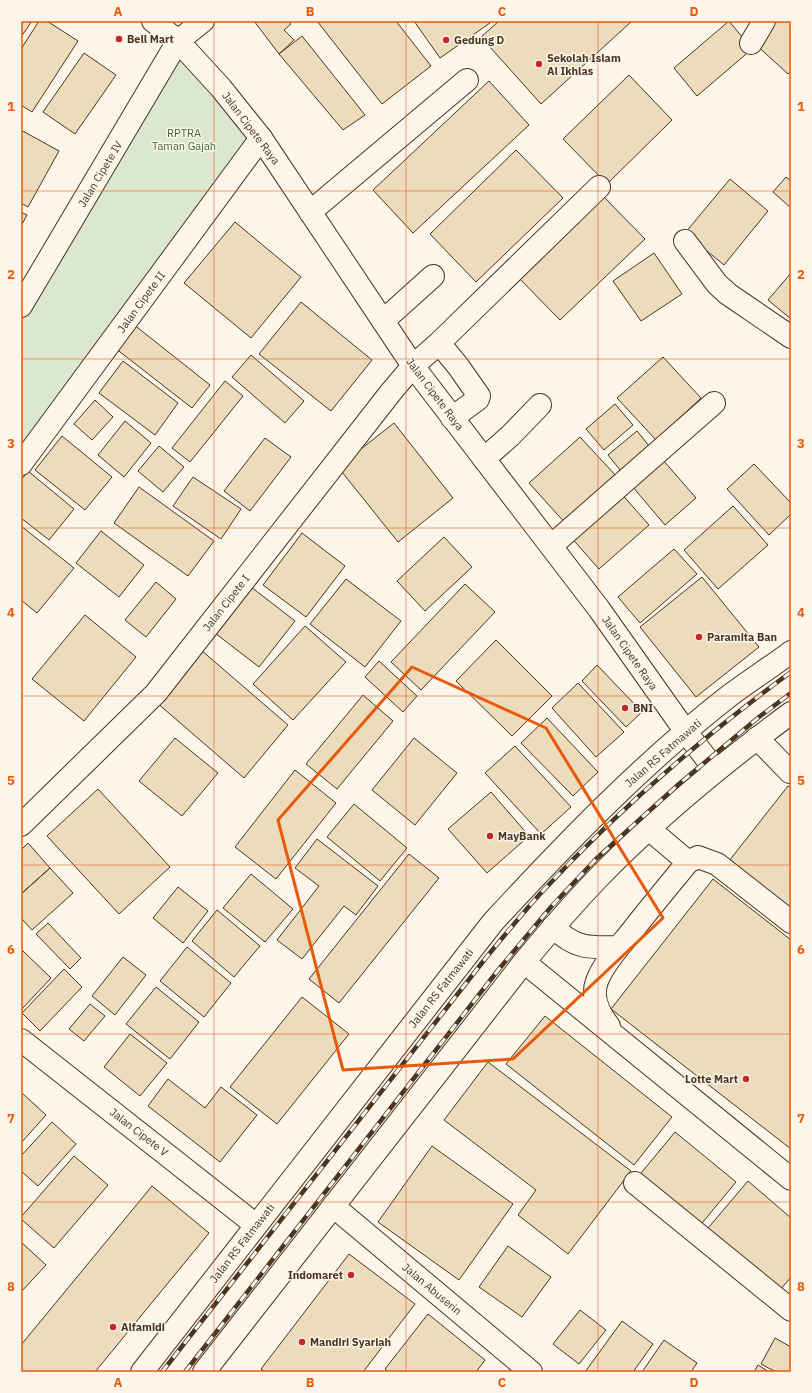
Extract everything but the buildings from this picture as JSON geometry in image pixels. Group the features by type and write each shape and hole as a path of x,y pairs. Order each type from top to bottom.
{"main road":[{"name":"Jalan Cipete Raya","path":"153,21 178,41 221,88 261,138 413,366 599,609 686,732 716,771"},
{"path":"178,41 203,21"},
{"path":"751,43 764,21"},
{"name":"Jalan Cipete IV","path":"21,306 178,41"},
{"path":"310,212 467,80"},
{"name":"Jalan Cipete II","path":"21,464 261,138"},
{"name":"Jalan Cipete I","path":"21,824 156,693 391,392 413,366 440,344 599,188"},
{"path":"685,241 717,284 728,294 791,337"},
{"path":"383,321 433,276"},
{"path":"440,344 458,366 479,396 452,418"},
{"path":"551,546 714,403"},
{"path":"484,458 540,405"},
{"name":"Jalan RS Fatmawati","path":"142,1372 493,922 552,858 611,800 686,732 730,696 791,652"},
{"path":"204,1372 524,962 553,927 598,878 649,829 716,771 791,713"},
{"path":"757,738 790,772"},
{"path":"649,829 688,862"},
{"path":"618,1037 602,1018 595,999 597,982 605,966 619,947 688,862 698,857 717,864 791,922"},
{"path":"553,927 564,938 588,948 619,947"},
{"path":"524,962 791,1179"},
{"name":"Jalan Cipete V","path":"21,1040 256,1225"},
{"path":"635,1183 791,1310"},
{"name":"Jalan Abuserin","path":"333,1206 531,1372"}],"highlighted area":[{"path":"412,667 546,728 663,918 513,1059 343,1070 278,820"}],"green space":[{"name":"RPTRA Taman Gajah","path":"175,50 250,137 21,450 21,316"}],"railway":[{"path":"162,1372 485,959 540,894 599,834 660,777 724,723 791,672"},
{"path":"185,1372 499,969 551,907 596,859 679,784 759,717 791,693"}],"place":[{"name":"Bell Mart","path":"119,39"},
{"name":"Gedung D","path":"446,40"},
{"name":"Sekolah Islam Al Ikhlas","path":"539,64"},
{"name":"Paramita Ban","path":"699,637"},
{"name":"BNI","path":"625,708"},
{"name":"MayBank","path":"490,836"},
{"name":"Lotte Mart","path":"746,1079"},
{"name":"Indomaret","path":"351,1275"},
{"name":"Alfamidi","path":"113,1327"},
{"name":"Mandiri Syariah","path":"302,1342"}]}
